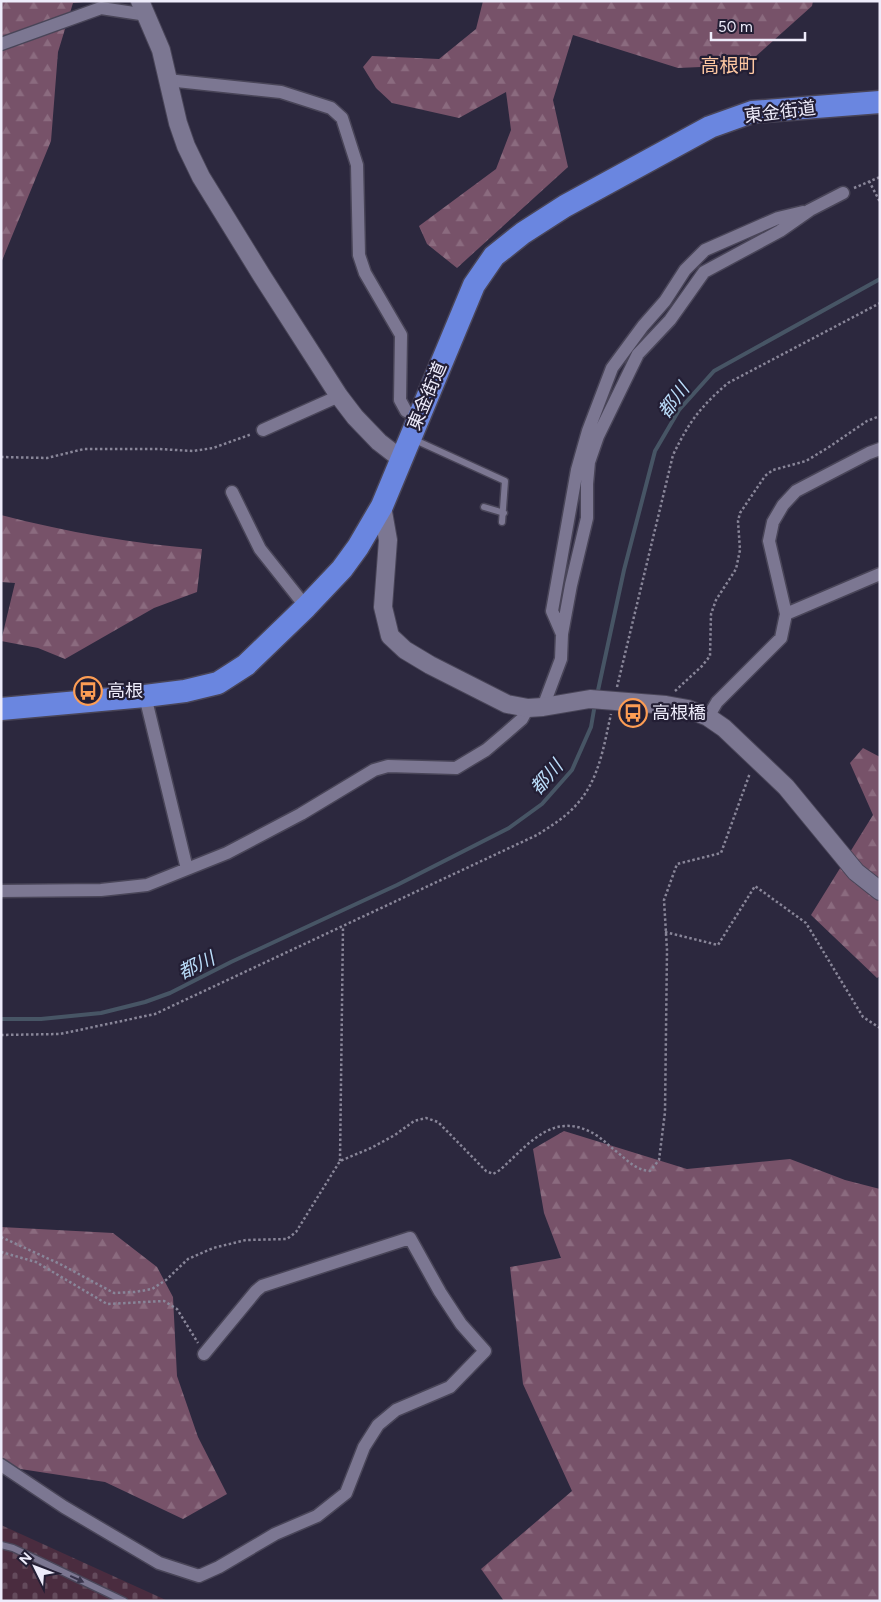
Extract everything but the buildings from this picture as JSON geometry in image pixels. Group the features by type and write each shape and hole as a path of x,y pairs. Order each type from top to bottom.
{"highway":[{"name":"東金街道","path":"1,709 185,691 218,683 246,665 306,607 342,569 358,547 382,506 474,285 494,256 523,233 565,206 710,126 752,112 880,102"}],"street":[{"path":"1,44 101,8 143,8 161,50 178,123 186,146 201,177 339,396 379,442 401,459"},
{"path":"167,80 281,92 331,108 342,118 357,165 358,256 365,273 400,335 400,400 406,411 418,417"},
{"path":"1,891 102,890 147,885 227,853 301,814 374,770 388,766 456,768 486,750 506,734 535,708 561,659 562,634 586,518 590,462 598,436 638,354 670,320 704,272 780,231 810,210 843,193"},
{"path":"562,634 552,611 576,470 588,431 612,368 642,326 664,301 685,270 705,250 778,218 810,210"},
{"path":"263,430 339,396"},
{"path":"708,717 717,702 781,638 786,624 786,614 769,541 772,522 783,505 796,491 880,449"},
{"path":"232,492 260,550 306,607"},
{"path":"382,506 388,540 383,608 390,636 405,650 507,704 535,708 590,699 688,708 708,717 724,728 786,788 856,872 880,891"},
{"path":"786,614 880,574"},
{"path":"145,696 186,869"},
{"path":"1,1465 64,1507 159,1562 199,1576 219,1567 276,1534 317,1516 346,1493 364,1447 378,1424 396,1410 450,1387 485,1350 461,1324 440,1292 410,1238 262,1286 204,1354"}],"lane":[{"path":"410,438 505,480 502,522"},
{"path":"484,507 504,513"},
{"path":"1,1544 124,1601"}],"path":[{"path":"843,193 880,176"},
{"path":"869,181 880,202"},
{"path":"666,705 675,691 710,656 711,614 716,600 736,569 740,550 738,521 740,513 765,476 773,470 806,460 867,421 880,416"},
{"path":"1,457 47,458 84,450 159,449 193,452 213,448 263,430"},
{"path":"340,1162 395,1135 414,1121 426,1118 438,1122 486,1171 493,1174 543,1132 558,1125 575,1127 595,1134 640,1170 650,1171 659,1160 664,1112 667,950 664,932 664,900 678,864 721,853 755,758"},
{"path":"664,932 718,945 755,886 806,922 863,1017 880,1028"},
{"path":"1,1238 60,1264 114,1293 152,1289 166,1280 188,1259 212,1248 246,1240 287,1239 296,1232 340,1162 343,927"},
{"path":"1,1252 36,1262 107,1304 164,1301 177,1310 204,1354"}],"green space":[{"path":"1,1 94,1 73,3 58,52 51,141 1,263"},
{"path":"483,1 813,1 812,6 746,65 678,68 573,35 553,100 568,167 457,268 427,244 419,226 496,169 511,130 506,92 459,118 392,103 376,88 363,67 372,56 439,59 476,29"},
{"path":"1,515 101,536 151,544 202,549 197,592 154,608 65,659 38,648 1,641 15,583 1,582"},
{"path":"863,748 880,757 880,976 877,978 811,915 873,815 850,763"},
{"path":"564,1131 687,1169 790,1159 845,1180 880,1189 880,1601 504,1601 481,1569 572,1491 523,1384 510,1267 561,1258 544,1213 533,1149"},
{"path":"1,1227 113,1233 157,1267 173,1297 177,1376 198,1437 227,1494 183,1519 105,1482 1,1466"},
{"path":"1,1525 168,1601 1,1601"}],"waterway":[{"name":"都川","path":"597,695 624,570 655,451 679,410 714,371 880,279"},
{"name":"都川","path":"1,1019 41,1019 101,1013 145,1002 170,993 231,962 397,885 509,828 542,804 572,770 591,727 595,704"}],"place":[{"name":"高根","path":"88,691"},
{"name":"高根橋","path":"633,713"}],"district":[{"name":"高根町","path":"729,65"}]}
